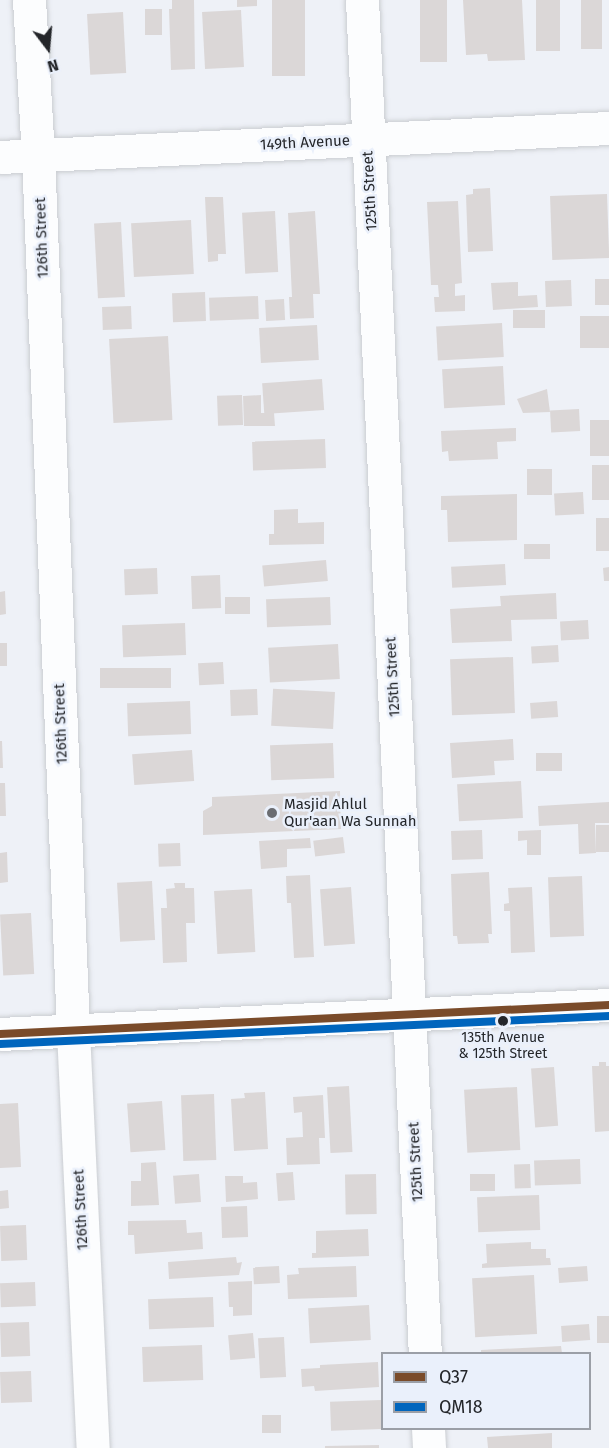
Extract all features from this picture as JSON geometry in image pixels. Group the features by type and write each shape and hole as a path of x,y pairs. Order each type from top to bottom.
{"street":[{"name":"126th Street","path":"29,0 38,156 73,1031 93,1448"},
{"name":"125th Street","path":"362,0 425,1352"},
{"name":"149th Avenue","path":"0,158 609,128"},
{"path":"0,1034 609,1005"},
{"path":"428,1430 429,1448"}],"building":[{"path":"172,0 194,0 195,69 171,70 169,9 172,9"},
{"path":"237,0 257,0 257,6 237,7"},
{"path":"272,0 305,0 305,76 272,76"},
{"path":"420,0 447,0 447,62 420,62"},
{"path":"463,0 522,0 525,60 488,61 487,54 466,55"},
{"path":"536,0 560,0 560,51 536,51"},
{"path":"581,0 602,0 602,49 581,49"},
{"path":"145,9 162,9 162,35 145,35"},
{"path":"241,10 244,67 205,69 202,12"},
{"path":"123,12 126,73 90,75 87,14"},
{"path":"490,188 493,251 468,252 466,195 473,194 473,189"},
{"path":"607,194 609,258 552,260 550,196"},
{"path":"205,197 223,197 226,254 218,254 218,261 208,262"},
{"path":"458,201 462,283 455,284 455,296 465,295 465,311 435,312 434,297 439,297 438,285 431,285 427,202"},
{"path":"275,211 278,272 245,274 242,213"},
{"path":"315,211 320,294 313,294 314,318 290,319 289,297 292,297 288,213"},
{"path":"191,220 194,274 134,277 131,223"},
{"path":"121,222 125,297 98,298 94,223"},
{"path":"595,279 609,279 609,305 595,305"},
{"path":"571,280 572,306 546,307 545,281"},
{"path":"518,282 518,296 537,295 538,307 493,310 491,283"},
{"path":"205,292 206,321 173,322 172,293"},
{"path":"258,296 259,319 210,321 209,298"},
{"path":"284,299 285,320 266,321 265,300"},
{"path":"131,306 132,329 103,330 102,307"},
{"path":"513,310 545,310 545,328 513,328"},
{"path":"580,316 609,316 609,348 580,348"},
{"path":"502,323 504,357 438,360 436,326"},
{"path":"317,325 319,360 261,363 259,328"},
{"path":"168,336 172,420 113,423 109,339"},
{"path":"503,366 505,405 444,408 442,369"},
{"path":"322,379 324,410 264,414 262,383"},
{"path":"547,389 550,412 523,413 517,399"},
{"path":"242,395 243,425 218,426 217,396"},
{"path":"261,395 261,413 274,413 275,426 244,426 243,396"},
{"path":"579,409 580,431 551,432 550,411"},
{"path":"590,420 609,420 609,456 590,456"},
{"path":"516,428 516,441 497,442 498,459 449,461 448,451 442,452 441,431"},
{"path":"325,439 326,468 253,471 252,442"},
{"path":"592,465 609,465 609,500 592,500"},
{"path":"527,469 552,469 552,495 527,495"},
{"path":"583,492 584,514 555,515 554,494"},
{"path":"517,494 517,540 448,542 447,510 441,510 441,496"},
{"path":"298,509 298,523 324,522 324,544 269,545 269,534 274,534 274,510"},
{"path":"596,518 609,518 609,551 596,551"},
{"path":"524,544 550,544 550,559 524,559"},
{"path":"326,560 328,581 264,586 262,566"},
{"path":"505,564 506,585 452,588 451,567"},
{"path":"609,567 609,581 604,581 603,568"},
{"path":"157,568 158,594 125,595 124,569"},
{"path":"220,575 221,608 192,609 191,576"},
{"path":"5,591 6,614 0,615 0,592"},
{"path":"556,593 557,619 511,620 512,641 452,643 450,609 501,606 500,596"},
{"path":"225,597 250,597 250,614 225,614"},
{"path":"330,597 331,625 267,627 266,599"},
{"path":"588,620 589,639 561,640 560,621"},
{"path":"185,623 186,655 123,657 122,625"},
{"path":"0,643 7,643 7,666 0,666"},
{"path":"338,644 340,679 270,683 268,648"},
{"path":"558,645 559,662 532,663 531,646"},
{"path":"513,657 515,713 452,715 450,659"},
{"path":"223,662 224,684 199,685 198,663"},
{"path":"100,668 171,668 171,688 100,688"},
{"path":"257,689 258,715 231,716 230,690"},
{"path":"273,689 335,692 333,729 271,726"},
{"path":"190,701 191,734 128,736 127,703"},
{"path":"557,701 558,717 531,719 530,703"},
{"path":"513,739 514,760 494,761 495,775 452,778 450,743"},
{"path":"0,741 2,741 3,768 0,768"},
{"path":"333,743 334,778 271,780 270,745"},
{"path":"192,750 194,781 134,785 132,754"},
{"path":"536,753 562,753 562,771 536,771"},
{"path":"521,781 523,818 459,821 457,784"},
{"path":"0,783 5,783 6,816 0,816"},
{"name":"Masjid Ahlul Qur'aan Wa Sunnah","path":"340,791 341,829 203,835 203,811 212,806 212,797"},
{"path":"609,802 609,823 595,823 596,853 579,854 578,824 539,826 538,806"},
{"path":"596,825 609,825 609,852 596,852"},
{"path":"482,830 483,859 452,860 451,831"},
{"path":"541,830 541,855 527,855 527,840 518,841 518,831"},
{"path":"343,837 345,853 315,857 313,841"},
{"path":"310,838 311,848 287,849 287,867 261,869 259,841"},
{"path":"180,843 181,866 159,867 158,844"},
{"path":"7,852 8,882 0,883 0,853"},
{"path":"489,872 492,934 488,934 489,943 458,944 457,936 453,936 451,874"},
{"path":"310,875 314,957 294,958 291,903 287,903 286,876"},
{"path":"582,876 584,936 550,937 548,877"},
{"path":"152,881 155,940 120,942 117,883"},
{"path":"174,883 185,883 185,888 194,888 195,923 186,923 187,962 163,963 161,908 167,908 166,889 175,888"},
{"path":"351,887 355,944 324,946 320,889"},
{"path":"532,887 535,952 511,953 510,911 504,911 504,904 509,903 508,888"},
{"path":"252,889 255,952 217,954 214,891"},
{"path":"31,913 34,974 3,976 0,915"},
{"path":"599,1062 606,1062 606,1066 609,1066 609,1131 595,1132 592,1066 599,1066"},
{"path":"554,1067 558,1126 535,1127 531,1069"},
{"path":"349,1086 352,1152 330,1153 327,1087"},
{"path":"517,1087 520,1150 467,1153 464,1090"},
{"path":"265,1092 268,1149 234,1151 231,1099 245,1098 244,1093"},
{"path":"214,1094 216,1160 183,1161 181,1095"},
{"path":"323,1095 325,1138 319,1138 320,1164 287,1165 286,1138 303,1137 302,1112 294,1113 293,1097"},
{"path":"162,1101 165,1150 131,1152 127,1103"},
{"path":"18,1103 21,1167 0,1168 0,1104"},
{"path":"580,1159 581,1184 535,1186 534,1161"},
{"path":"156,1162 159,1205 131,1206 131,1181 141,1181 141,1163"},
{"path":"530,1164 531,1188 515,1189 514,1165"},
{"path":"293,1172 295,1200 278,1201 276,1173"},
{"path":"199,1174 201,1202 175,1204 173,1176"},
{"path":"376,1174 377,1214 346,1215 345,1175"},
{"path":"470,1174 495,1174 495,1191 470,1191"},
{"path":"225,1176 243,1176 243,1183 257,1182 258,1199 226,1202"},
{"path":"8,1190 9,1208 0,1209 0,1191"},
{"path":"539,1195 540,1230 478,1232 477,1197"},
{"path":"247,1206 248,1237 222,1238 221,1207"},
{"path":"186,1220 187,1233 202,1232 203,1249 135,1254 134,1235 128,1235 128,1221"},
{"path":"26,1225 27,1260 1,1261 0,1226"},
{"path":"368,1229 369,1256 312,1258 312,1253 316,1253 316,1231"},
{"path":"531,1242 531,1249 546,1249 546,1258 550,1258 551,1265 482,1268 482,1264 487,1263 486,1244"},
{"path":"236,1257 237,1263 242,1262 239,1275 169,1279 168,1262"},
{"path":"279,1266 280,1283 254,1284 253,1267"},
{"path":"356,1266 357,1297 288,1299 287,1275 299,1274 298,1268"},
{"path":"587,1266 588,1281 559,1283 558,1268"},
{"path":"534,1275 537,1334 475,1337 472,1278"},
{"path":"252,1281 252,1315 233,1316 233,1307 229,1307 228,1282"},
{"path":"35,1282 36,1306 1,1307 0,1283"},
{"path":"213,1297 214,1327 149,1329 148,1299"},
{"path":"369,1305 371,1340 310,1343 308,1308"},
{"path":"597,1316 609,1316 609,1343 597,1343"},
{"path":"29,1322 30,1356 1,1357 0,1323"},
{"path":"589,1324 590,1340 562,1342 561,1326"},
{"path":"253,1333 255,1358 230,1360 228,1335"},
{"path":"284,1337 286,1377 260,1378 258,1338"},
{"path":"202,1345 203,1380 143,1382 142,1347"},
{"path":"561,1346 562,1352 481,1352 481,1350"},
{"path":"378,1362 379,1387 315,1391 314,1386 302,1387 301,1369 320,1368 320,1365"},
{"path":"31,1371 32,1402 1,1403 0,1372"},
{"path":"381,1400 381,1429 331,1431 330,1402"},
{"path":"262,1415 281,1415 281,1433 262,1433"},
{"path":"552,1433 552,1448 488,1448 487,1437"},
{"path":"379,1445 379,1448 325,1448 325,1446"}],"transit line":[{"name":"Q37","path":"0,1034 609,1005"},
{"name":"QM18","path":"0,1044 609,1016"}],"place":[{"name":"Masjid Ahlul Qur'aan Wa Sunnah","path":"272,813"},
{"name":"135th Avenue & 125th Street","path":"503,1021"}]}
